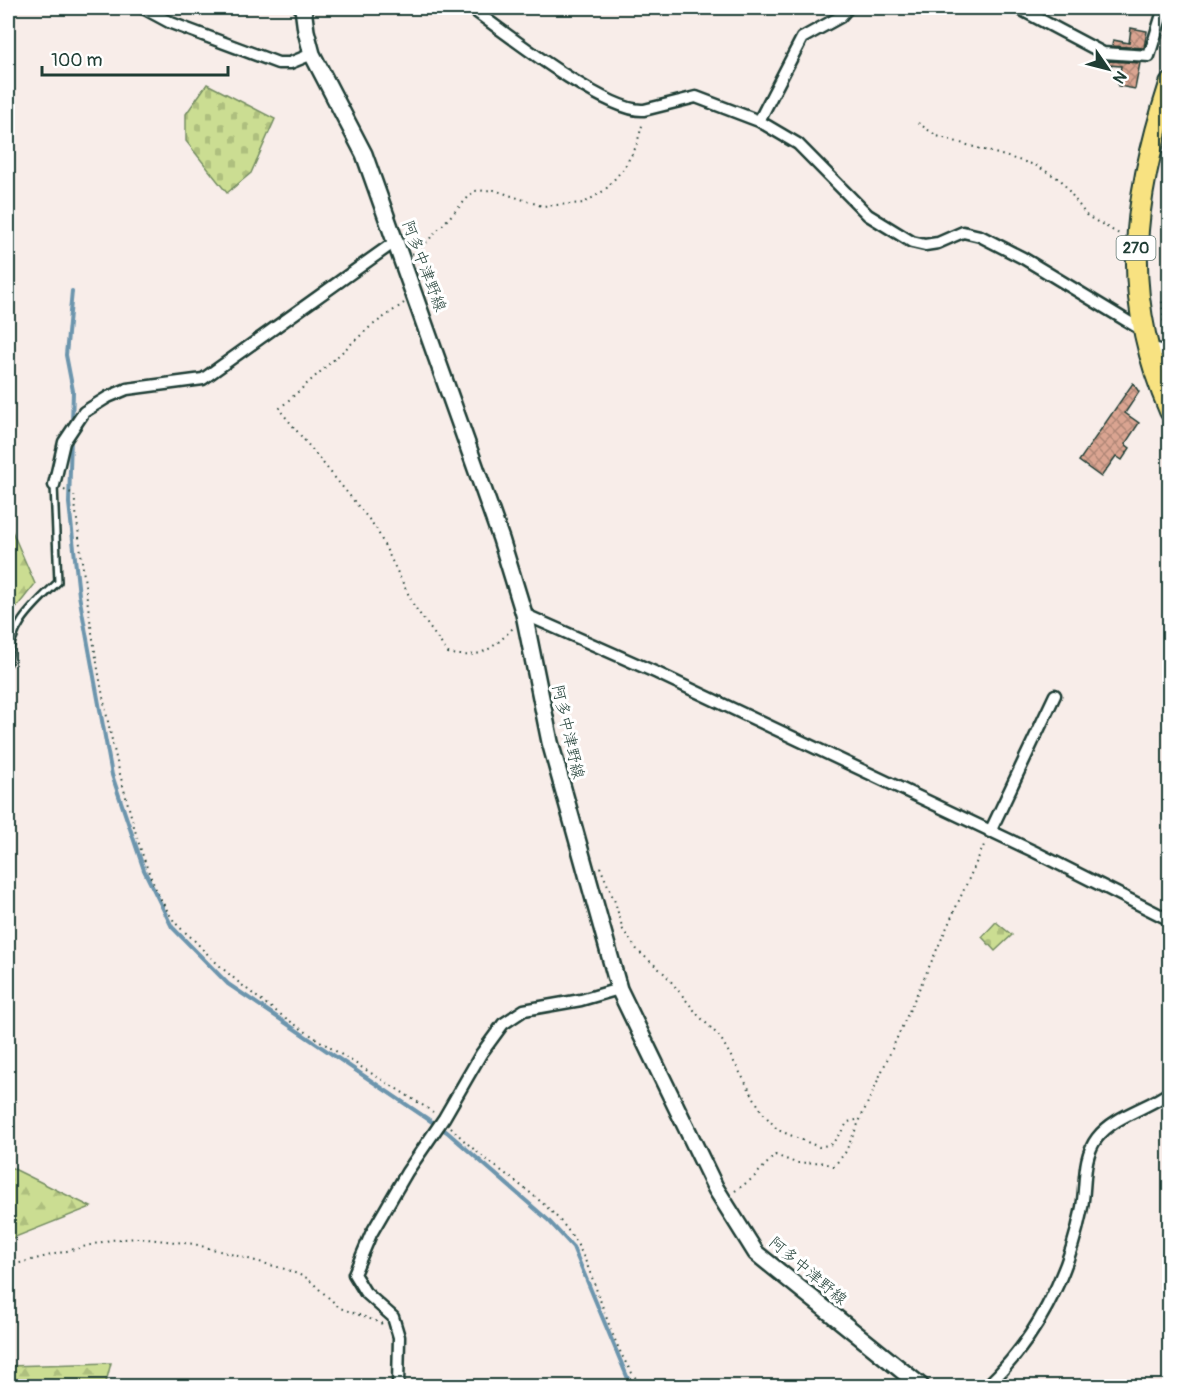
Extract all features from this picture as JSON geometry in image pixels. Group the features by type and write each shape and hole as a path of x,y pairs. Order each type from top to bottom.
{"highway":[{"name":"270","path":"1170,84 1144,175 1136,237 1137,285 1156,344 1158,385 1170,411"}],"street":[{"path":"143,8 171,23 278,63 290,63 312,54"},
{"name":"阿多中津野線","path":"303,8 312,54 364,154 492,510 524,614 550,742 619,989 722,1200 756,1253 921,1386"},
{"path":"471,8 592,90 629,108 644,110 696,97 759,121 798,144 868,215 912,242 925,245 939,243 963,232 980,236 1023,258 1156,344"},
{"path":"759,121 802,38 840,17 848,8"},
{"path":"1018,8 1103,53 1149,56 1164,8"},
{"path":"54,485 58,455 84,412 97,403 138,387 203,379 396,241"},
{"path":"524,614 657,673 1055,861 1170,920"},
{"path":"990,832 1055,695"},
{"path":"398,1386 399,1337 393,1317 365,1292 354,1274 371,1234 407,1172 444,1118 481,1054 496,1032 513,1015 536,1006 581,1000 619,989"},
{"path":"987,1386 1013,1359 1045,1311 1062,1275 1081,1213 1089,1150 1110,1126 1170,1092"}],"lane":[{"path":"8,663 15,628 36,601 58,582 54,485"}],"path":[{"path":"403,260 420,249 474,191 494,190 542,207 584,203 605,190 624,168 643,128 644,110"},
{"path":"918,123 937,136 1035,165 1061,180 1087,216 1099,225 1121,235 1136,237"},
{"path":"1156,344 1162,301 1170,290"},
{"path":"415,295 370,327 279,409 376,528 414,606 448,653 467,657 496,646 524,614"},
{"path":"54,485 74,494 88,619 121,779 139,844 159,892 175,922 213,962 248,991 444,1118 552,1212 576,1242 627,1365 643,1386"},
{"path":"722,1200 753,1178 775,1155 796,1163 821,1162 834,1166 851,1143 990,832"},
{"path":"597,862 615,902 623,930 638,951 665,974 698,1015 720,1037 762,1112 778,1130 819,1147 832,1144 848,1122 860,1119"},
{"path":"8,1266 110,1240 138,1238 194,1244 285,1269 307,1278 340,1308 381,1323 386,1333"}],"green space":[{"path":"207,84 275,119 251,173 227,193 186,141 186,114"},
{"path":"8,522 35,584 8,618"},
{"path":"996,922 1012,935 995,951 982,937"},
{"path":"8,1166 91,1207 8,1240"},
{"path":"111,1363 105,1386 8,1386 8,1366"}],"building":[{"path":"1131,28 1147,31 1144,48 1112,46 1113,40 1129,43"},
{"path":"1109,61 1140,63 1135,89 1118,86 1121,66 1108,65"},
{"path":"1133,383 1139,392 1125,413 1139,423 1125,444 1130,448 1122,460 1116,456 1101,477 1079,461"}],"waterway":[{"path":"72,291 66,355 73,391 72,424"},
{"path":"71,437 69,503 79,595 112,775 144,870 172,927 228,984 447,1132 548,1220 573,1247 631,1386"}]}
